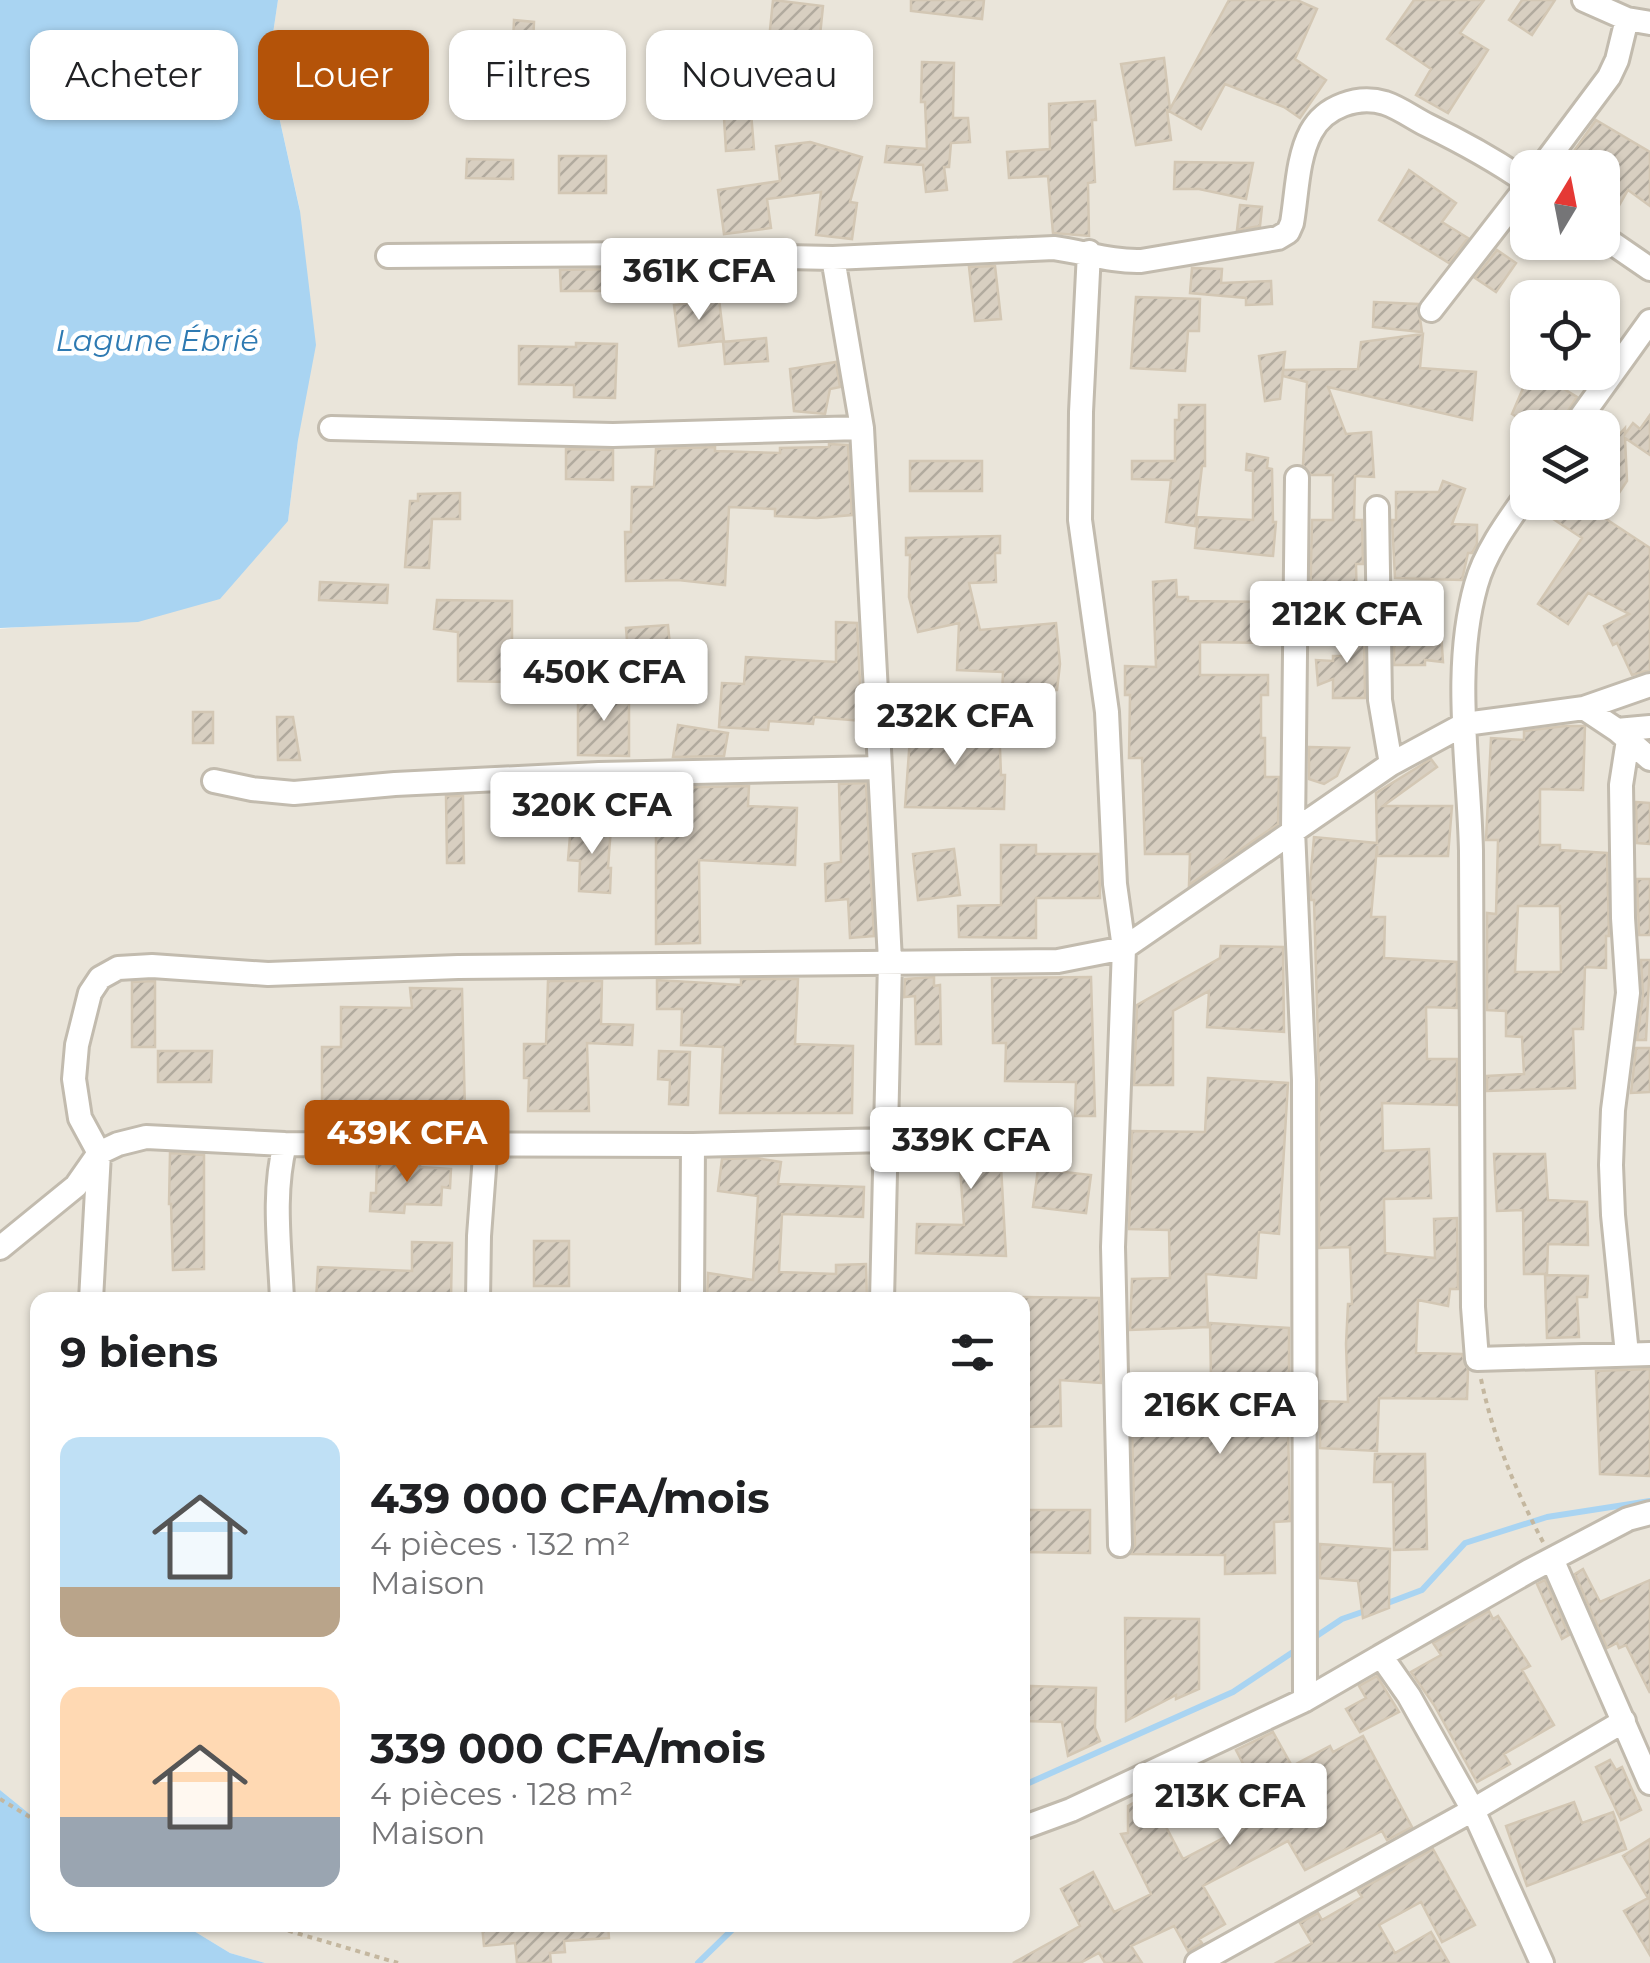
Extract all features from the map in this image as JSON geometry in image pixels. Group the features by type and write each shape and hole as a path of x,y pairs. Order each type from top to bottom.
{"street":[{"path":"1554,150 1609,76 1638,21 1584,0"},
{"path":"388,256 653,254 832,258 1024,248 1090,252 1122,262 1141,261 1278,238 1288,232 1302,156 1311,132 1324,115 1344,103 1362,100 1398,108 1473,147 1510,172"},
{"path":"1430,310 1510,207"},
{"path":"1620,248 1650,269"},
{"path":"1090,252 1081,412 1080,520 1106,712 1114,884 1124,948 1113,1246 1120,1545"},
{"path":"832,258 862,428 890,961 882,1292"},
{"path":"1586,410 1650,321"},
{"path":"331,428 613,435 862,428"},
{"path":"1297,478 1293,830 1304,1080 1305,1700"},
{"path":"1377,508 1380,700 1391,764"},
{"path":"1510,520 1476,582 1468,624 1465,724 1472,920 1473,1307 1478,1360 1638,1354 1613,1215 1611,1165 1613,1110 1628,993 1622,918 1622,735"},
{"path":"91,1292 98,1153 80,1118 74,1079 76,1045 90,993 100,978 118,968 152,966 268,974 458,967 1058,961 1124,948 1391,764 1465,724 1584,708 1650,684"},
{"path":"1584,708 1650,759"},
{"path":"1622,735 1650,727"},
{"path":"214,781 294,794 394,784 580,775 880,768"},
{"path":"0,1248 76,1186 98,1153 146,1138 285,1144 693,1145 884,1140"},
{"path":"478,1292 486,1142"},
{"path":"282,1292 277,1197 285,1144"},
{"path":"692,1292 693,1145"},
{"path":"1030,1825 1071,1810 1305,1700 1552,1560 1628,1519 1650,1513"},
{"path":"1552,1560 1650,1783"},
{"path":"1380,1656 1409,1696 1474,1810 1542,1963"},
{"path":"1197,1963 1474,1810 1624,1721"}],"path":[{"path":"1478,1360 1490,1424 1538,1534"},
{"path":"0,1799 30,1817"},
{"path":"293,1932 398,1963"}],"shaded area":[{"path":"278,0 1650,0 1650,1963 265,1963 230,1953 196,1932 1030,1932 1030,1292 30,1292 30,1814 0,1790 0,629 55,624 288,521 298,440 300,210 280,120 429,120 429,30 274,30"}],"water":[{"name":"Lagune Ébrié","path":"0,0 278,0 274,30 258,30 258,120 280,120 300,211 316,345 288,521 220,599 138,622 0,628"},
{"path":"0,1790 30,1814 30,1932 196,1932 230,1953 265,1963 0,1963"}],"building":[{"path":"773,0 823,6 821,30 770,30"},
{"path":"911,0 984,0 982,19 911,11"},
{"path":"1229,0 1297,0 1317,9 1295,59 1326,80 1300,118 1284,107 1225,84 1201,129 1167,110 1171,140 1136,145 1121,64 1164,58 1170,109"},
{"path":"1414,0 1484,0 1460,33 1488,50 1448,113 1416,95 1431,69 1387,39"},
{"path":"1522,0 1555,0 1532,35 1509,20"},
{"path":"514,20 534,22 534,30 514,30"},
{"path":"922,62 954,63 953,118 968,118 970,142 951,143 949,167 944,167 947,190 926,192 923,165 885,162 887,146 927,149 925,102 921,102"},
{"path":"1095,101 1095,182 1088,183 1089,236 1053,233 1048,176 1009,178 1007,152 1050,149 1049,104"},
{"path":"724,120 752,120 754,149 726,151"},
{"path":"1596,120 1650,152 1650,206 1628,190 1620,204 1620,150 1575,150"},
{"path":"810,142 862,157 850,202 857,203 852,239 816,235 821,192 767,199 771,228 724,234 718,190 780,181 776,146"},
{"path":"559,156 606,156 606,193 559,193"},
{"path":"467,159 513,160 513,179 466,178"},
{"path":"1175,162 1253,163 1246,199 1199,189 1174,189"},
{"path":"1409,170 1456,203 1442,222 1468,238 1449,263 1379,220"},
{"path":"1240,205 1262,207 1260,226 1237,230"},
{"path":"1497,250 1516,263 1496,292 1475,278"},
{"path":"995,266 1001,319 975,321 969,267"},
{"path":"1192,268 1222,269 1221,283 1271,281 1272,304 1246,305 1246,298 1190,293"},
{"path":"609,269 609,291 561,291 560,270"},
{"path":"1136,297 1200,299 1199,331 1188,331 1185,371 1131,368"},
{"path":"719,299 724,341 679,346 674,305"},
{"path":"1374,302 1418,304 1422,332 1373,327"},
{"path":"1423,334 1420,368 1476,372 1472,420 1328,387 1346,434 1371,432 1374,477 1355,476 1354,520 1362,520 1363,564 1356,564 1357,609 1310,610 1312,520 1333,520 1333,475 1311,475 1303,465 1307,382 1283,376 1283,370 1358,369 1361,342"},
{"path":"766,338 768,361 725,364 723,342"},
{"path":"576,343 617,344 615,398 574,397 574,385 519,384 519,346 576,347"},
{"path":"1285,352 1280,399 1265,401 1259,356"},
{"path":"836,362 840,387 830,389 825,414 794,411 790,369"},
{"path":"1522,390 1566,390 1577,397 1569,410 1514,410"},
{"path":"1179,405 1205,405 1205,466 1195,526 1166,522 1171,480 1132,479 1132,461 1175,461"},
{"path":"1650,415 1650,455 1625,438 1627,481 1620,492 1620,434 1625,428 1625,434 1633,423 1640,429"},
{"path":"848,445 852,515 775,516 775,509 729,507 725,585 678,580 626,581 625,532 631,532 632,487 654,487 656,449 715,447 715,451 780,453 780,448"},
{"path":"566,449 613,450 613,480 566,479"},
{"path":"1247,454 1268,458 1267,468 1272,469 1276,522 1273,556 1195,548 1198,517 1253,520 1253,471 1246,470"},
{"path":"910,461 982,461 982,491 910,491"},
{"path":"1443,481 1465,489 1452,524 1477,525 1477,544 1468,553 1462,580 1395,578 1392,520 1396,520 1396,492 1439,492"},
{"path":"460,493 460,519 432,519 429,568 405,567 410,501 418,501 418,494"},
{"path":"1555,520 1608,520 1650,548 1650,670 1632,675 1604,626 1629,614 1588,593 1568,624 1538,604 1582,538"},
{"path":"1000,536 1000,553 995,553 996,582 969,583 980,630 1056,623 1060,664 1057,690 1050,690 1048,722 1001,719 1003,672 957,670 959,623 918,632 909,597 910,555 906,555 906,538"},
{"path":"1176,580 1177,597 1188,597 1188,601 1281,602 1280,643 1200,642 1200,675 1268,675 1268,695 1261,695 1261,738 1265,738 1265,777 1279,777 1278,824 1189,885 1190,854 1145,854 1142,758 1129,758 1130,695 1125,695 1125,666 1156,667 1153,582"},
{"path":"320,582 388,585 387,603 319,600"},
{"path":"437,600 512,601 512,682 458,681 458,632 434,629"},
{"path":"1350,617 1364,617 1365,698 1333,698 1333,679 1318,685 1316,660 1350,656"},
{"path":"836,622 857,623 862,721 814,717 813,724 769,721 768,730 719,727 722,683 744,684 746,657 836,662"},
{"path":"668,625 673,677 630,680 626,628"},
{"path":"1441,632 1443,662 1425,660 1425,665 1394,665 1394,636"},
{"path":"578,691 629,692 629,756 578,755"},
{"path":"193,712 213,712 213,743 193,743"},
{"path":"277,717 293,717 300,760 278,760"},
{"path":"999,723 1004,809 905,807 911,724 967,727"},
{"path":"678,725 728,733 724,756 673,757"},
{"path":"1585,726 1583,790 1540,789 1540,845 1607,853 1606,968 1585,967 1583,1029 1573,1029 1575,1088 1487,1091 1487,1076 1524,1074 1522,1037 1506,1036 1506,1011 1487,1010 1487,913 1496,914 1498,840 1486,840 1491,738 1524,740 1524,731","holes":["1518,906 1560,906 1561,972 1515,972"]},
{"path":"1309,747 1349,748 1337,776 1324,784 1309,779"},
{"path":"1431,759 1437,767 1383,806 1452,806 1448,856 1377,856 1377,846 1371,917 1385,917 1384,958 1457,962 1457,1008 1426,1007 1427,1059 1457,1059 1457,1105 1382,1103 1383,1151 1429,1149 1431,1198 1384,1199 1385,1253 1435,1258 1434,1219 1457,1218 1458,1289 1450,1289 1448,1306 1418,1300 1416,1353 1462,1354 1468,1370 1467,1399 1379,1398 1377,1451 1320,1448 1320,1401 1348,1402 1346,1344 1348,1304 1352,1304 1350,1247 1319,1248 1319,1079 1314,900 1310,882 1314,837 1377,843 1376,793"},
{"path":"866,783 874,936 850,938 848,899 826,901 825,864 841,862 839,784"},
{"path":"749,786 748,806 797,808 795,865 699,860 700,943 656,944 656,788"},
{"path":"446,796 463,796 464,863 447,863"},
{"path":"1636,802 1650,803 1650,844 1637,843"},
{"path":"571,824 611,827 610,893 579,891 580,861 568,860"},
{"path":"1001,845 1036,845 1036,854 1099,854 1100,898 1036,898 1036,938 959,937 958,906 1001,905"},
{"path":"954,849 960,895 918,900 913,854"},
{"path":"1637,879 1650,879 1650,935 1639,935"},
{"path":"1221,946 1283,947 1284,1032 1207,1027 1209,991 1173,1011 1173,1085 1134,1085 1137,1005 1220,958"},
{"path":"1641,960 1650,960 1646,1040 1637,1040 1643,995"},
{"path":"934,977 934,986 940,985 941,1044 916,1044 915,996 904,997 905,979"},
{"path":"1091,977 1095,1116 1075,1116 1076,1082 1005,1081 1006,1043 993,1043 992,978"},
{"path":"741,979 798,979 795,1044 853,1046 852,1113 720,1113 723,1047 681,1045 682,1009 657,1009 657,980 741,985"},
{"path":"155,981 155,1047 132,1047 132,982"},
{"path":"548,981 602,981 601,1024 633,1025 632,1045 587,1043 589,1111 528,1111 524,1044 546,1044"},
{"path":"410,988 462,989 465,1111 322,1106 322,1047 341,1047 341,1007 412,1008"},
{"path":"1636,1048 1650,1048 1650,1092 1631,1093"},
{"path":"158,1051 212,1051 211,1082 158,1082"},
{"path":"659,1051 690,1052 688,1105 669,1104 670,1080 658,1079"},
{"path":"1208,1078 1288,1083 1279,1234 1259,1232 1256,1278 1206,1274 1208,1327 1130,1330 1132,1279 1170,1278 1169,1230 1129,1229 1132,1131 1205,1132"},
{"path":"938,1124 1005,1124 1005,1166 1001,1166 1006,1256 916,1253 917,1224 964,1225 960,1167 938,1167"},
{"path":"170,1153 204,1155 204,1269 173,1270"},
{"path":"1494,1154 1545,1154 1548,1200 1587,1202 1588,1245 1548,1244 1547,1274 1524,1274 1523,1210 1497,1211"},
{"path":"377,1159 404,1159 420,1162 420,1167 451,1169 450,1188 442,1187 441,1205 405,1204 404,1213 370,1211 371,1193 376,1193"},
{"path":"722,1159 781,1162 778,1184 864,1187 863,1217 782,1214 779,1272 836,1274 836,1265 866,1264 867,1292 707,1292 708,1273 753,1280 758,1196 718,1191"},
{"path":"1038,1169 1091,1175 1086,1213 1033,1207"},
{"path":"534,1241 569,1241 569,1286 534,1286"},
{"path":"412,1242 452,1243 451,1292 316,1292 318,1267 412,1271"},
{"path":"1545,1275 1588,1276 1587,1297 1577,1297 1579,1337 1547,1338"},
{"path":"1030,1297 1099,1298 1101,1383 1060,1380 1061,1426 1030,1427"},
{"path":"1210,1323 1289,1328 1290,1521 1274,1522 1275,1573 1225,1574 1225,1555 1131,1554 1135,1545 1132,1430 1171,1429 1167,1382 1211,1379"},
{"path":"1650,1369 1650,1476 1600,1474 1596,1371"},
{"path":"1375,1454 1425,1454 1427,1549 1394,1550 1393,1482 1374,1482"},
{"path":"1030,1510 1090,1510 1090,1553 1030,1552"},
{"path":"1320,1544 1390,1549 1389,1608 1363,1618 1358,1581 1320,1578"},
{"path":"1583,1569 1600,1602 1650,1580 1650,1693 1626,1645 1619,1648 1617,1643 1607,1648 1575,1574"},
{"path":"1545,1580 1569,1635 1562,1639 1537,1584"},
{"path":"1489,1611 1493,1619 1498,1616 1530,1666 1522,1670 1554,1725 1504,1754 1510,1764 1477,1782 1411,1672 1441,1655 1433,1643"},
{"path":"1125,1618 1199,1619 1199,1689 1176,1699 1176,1695 1126,1721"},
{"path":"1377,1676 1399,1712 1360,1732 1346,1709 1366,1698 1359,1686"},
{"path":"1031,1686 1096,1688 1095,1728 1100,1741 1068,1756 1062,1722 1030,1721"},
{"path":"1273,1732 1292,1766 1330,1746 1333,1752 1363,1736 1412,1827 1387,1840 1382,1831 1305,1870 1288,1841 1203,1886 1225,1924 1199,1939 1202,1943 1188,1951 1174,1926 1131,1946 1142,1963 1105,1963 1099,1953 1080,1963 1013,1963 1080,1926 1061,1889 1093,1872 1114,1912 1151,1894 1121,1834 1128,1833 1128,1806 1149,1794 1150,1797 1172,1788 1183,1813 1164,1823 1183,1859 1269,1814 1236,1750"},
{"path":"1610,1760 1616,1770 1622,1767 1641,1810 1621,1820 1596,1767"},
{"path":"1574,1802 1582,1823 1613,1812 1626,1849 1527,1886 1506,1826"},
{"path":"1650,1839 1650,1955 1624,1911 1648,1898 1623,1856"},
{"path":"1433,1849 1475,1925 1442,1942 1421,1902 1379,1925 1395,1953 1431,1932 1449,1963 1276,1963 1312,1943 1300,1923 1318,1913 1322,1920 1362,1897 1358,1891"},
{"path":"483,1932 609,1932 609,1938 564,1941 565,1952 550,1953 551,1963 517,1963 515,1943 484,1946"}],"waterway":[{"path":"1385,1604 1422,1590 1465,1543 1547,1517 1650,1501"},
{"path":"1309,1641 1342,1619 1368,1610"},
{"path":"1030,1782 1233,1692 1299,1648"},
{"path":"698,1963 730,1932"}]}
